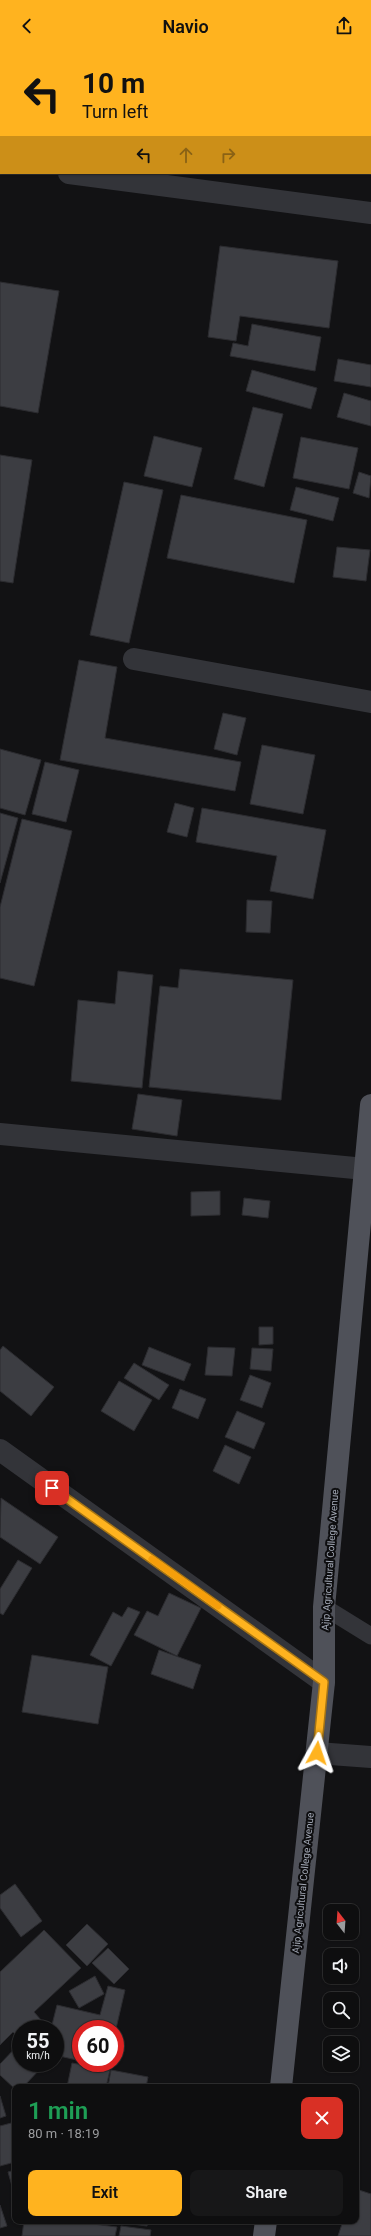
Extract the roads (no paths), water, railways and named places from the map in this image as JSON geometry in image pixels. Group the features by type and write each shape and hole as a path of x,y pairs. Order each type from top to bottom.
{"main road":[{"name":"Ajip Agricultural College Avenue","path":"281,2084 324,1682 324,1607 371,1105"},
{"path":"264,2236 266,2224"}],"street":[{"path":"76,174 371,213"},
{"path":"134,659 371,702"},
{"path":"0,1134 365,1169"},
{"path":"0,1450 324,1682"},
{"path":"317,1753 371,1757"}],"lane":[{"path":"324,1607 371,1636"}]}
